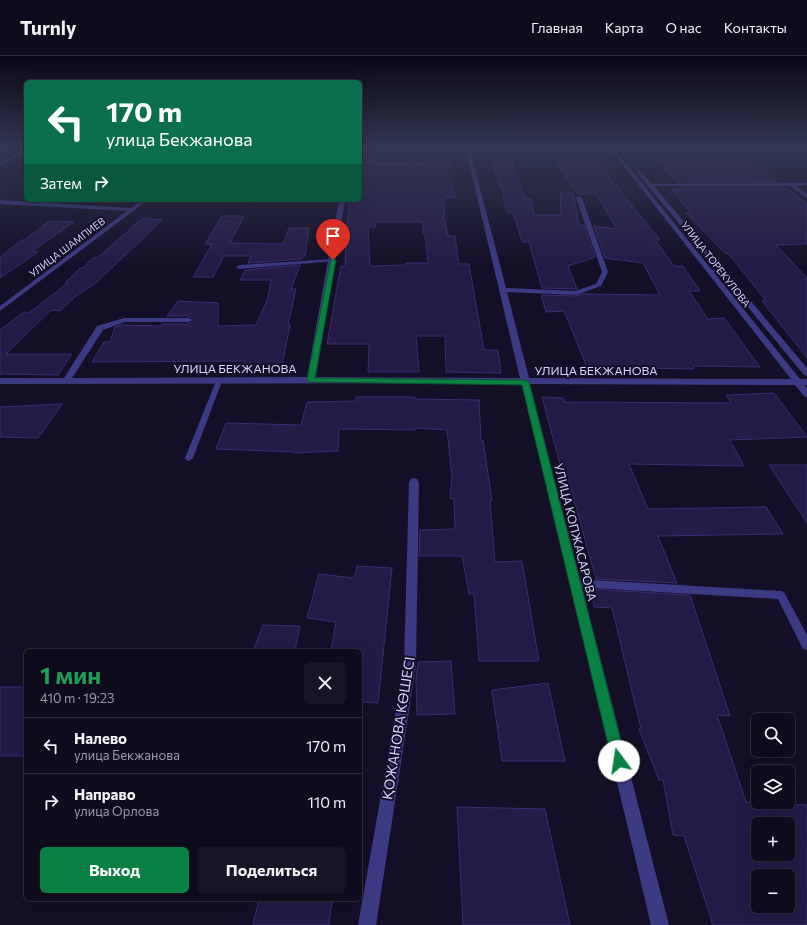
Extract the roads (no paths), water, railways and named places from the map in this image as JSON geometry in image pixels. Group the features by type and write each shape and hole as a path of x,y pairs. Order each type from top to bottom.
{"street":[{"name":"УЛИЦА КОПЖАСАРОВА","path":"477,187 660,925"},
{"name":"УЛИЦА ТОРЕКУЛОВА","path":"642,187 807,394"},
{"name":"УЛИЦА ТОРЕКУЛОВА","path":"651,187 807,373"},
{"path":"795,187 807,196"},
{"path":"504,290 576,293 599,285 605,272 596,241 579,198"},
{"path":"0,202 132,210"},
{"name":"УЛИЦА ШАМПИЕВ","path":"0,309 142,202"},
{"path":"311,380 333,260 342,202"},
{"path":"66,381 100,328 124,320 189,320"},
{"name":"УЛИЦА БЕКЖАНОВА","path":"0,381 311,380 807,382"},
{"name":"ҚОЖАНОВА КӨШЕСІ","path":"367,925 410,665 414,482"}],"lane":[{"path":"238,267 333,260"},
{"path":"189,458 219,381"},
{"path":"575,583 781,595 807,645"}]}
